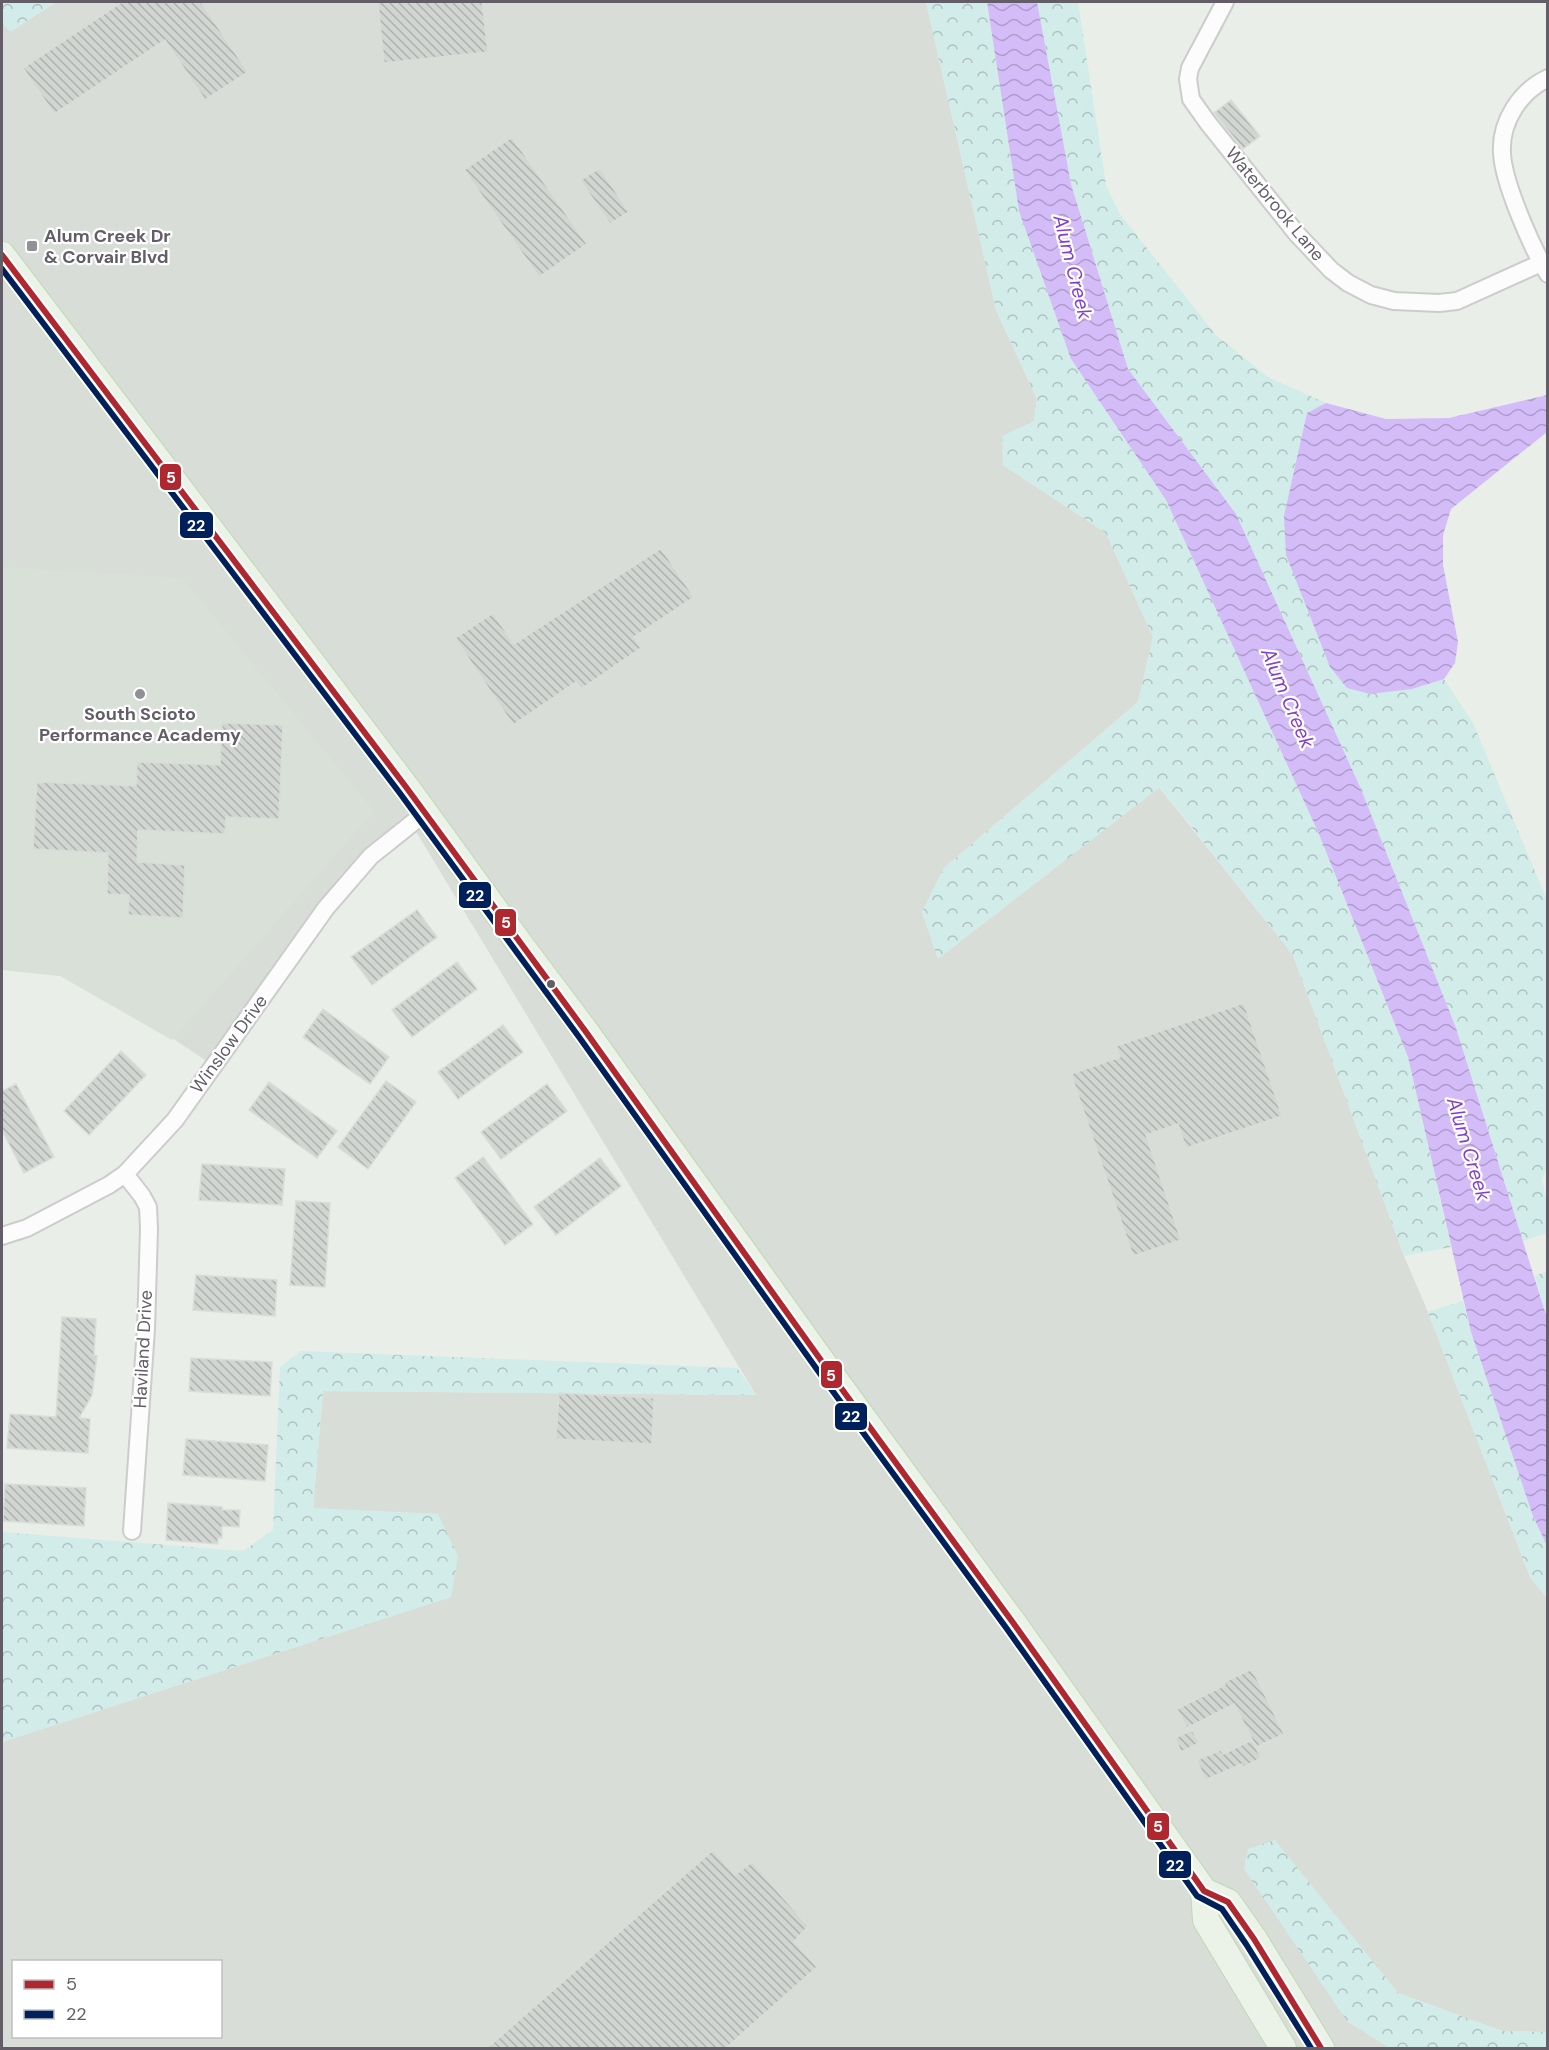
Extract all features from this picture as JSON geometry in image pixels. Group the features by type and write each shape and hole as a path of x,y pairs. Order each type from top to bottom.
{"main road":[{"path":"2,255 190,500 425,813 1014,1624 1204,1891 1228,1902 1254,1939 1321,2049"},
{"path":"1204,1891 1206,1920 1283,2049"}],"street":[{"name":"Waterbrook Lane","path":"1225,2 1190,68 1188,79 1191,99 1297,234 1331,270 1348,283 1371,295 1394,301 1439,303 1457,301 1544,269"},
{"path":"1544,269 1517,205 1502,152 1503,136 1511,112 1523,95 1548,78"},
{"name":"Winslow Drive","path":"2,1236 27,1228 109,1185 124,1174 175,1120 326,908 371,856 425,813"},
{"name":"Haviland Drive","path":"124,1174 142,1196 148,1208 149,1229 146,1329 132,1531"}],"shaded area":[{"path":"56,2 926,2 996,310 1037,399 1034,421 1003,465 1106,533 1153,637 1138,702 944,868 922,912 938,958 1159,787 1293,955 1404,1256 1428,1312 1530,1577 1547,1598 1547,2032 1502,2031 1398,1993 1274,1840 1347,2021 1390,2048 2,2048 2,1742 451,1597 438,1514 313,1509 323,1391 756,1395 409,820 300,934 216,1067 65,968 2,964 2,22 10,32"},
{"name":"South Scioto Performance Academy","path":"2,567 182,578 374,811 172,1040 60,976 2,970"}],"green space":[{"path":"2,2 56,2 10,32 2,22"},
{"path":"926,2 987,2 1019,211 1071,359 1166,500 1319,834 1408,1057 1451,1247 1404,1256 1293,955 1160,787 938,959 922,912 944,868 1138,702 1153,637 1106,533 1003,465 1002,436 1034,421 1037,399 996,310"},
{"path":"1037,2 1078,2 1106,185 1119,213 1216,335 1268,377 1326,403 1307,413 1412,689 1444,679 1473,723 1547,900 1548,1166 1542,1179 1547,1202 1547,1233 1523,1241 1456,1028 1361,789 1236,514 1128,369 1071,184"},
{"path":"1548,1271 1547,1318 1535,1276"},
{"path":"1463,1301 1471,1332 1533,1515 1547,1546 1547,1598 1530,1577 1428,1312"},
{"path":"301,1351 737,1368 756,1395 323,1391 313,1508 438,1514 458,1556 451,1597 2,1742 2,1532 243,1551 273,1530 280,1367"},
{"path":"1275,1840 1398,1993 1502,2031 1547,2032 1547,2048 1390,2048 1347,2021 1244,1869 1248,1849"}],"water":[{"name":"Alum Creek","path":"987,2 1037,2 1071,184 1128,369 1236,514 1361,789 1456,1028 1547,1318 1547,1546 1533,1516 1471,1332 1408,1057 1319,834 1166,500 1071,359 1019,211"},
{"path":"1547,395 1547,432 1451,509 1443,535 1443,565 1458,642 1455,663 1444,679 1412,689 1370,694 1347,688 1330,667 1286,555 1284,516 1307,413 1326,403 1386,419 1449,418"}],"building":[{"path":"122,2 201,2 248,72 205,100 165,40 54,114 23,68"},
{"path":"378,2 482,2 488,52 384,63"},
{"path":"1231,100 1260,136 1243,149 1214,113"},
{"path":"512,137 587,244 539,277 464,170"},
{"path":"600,168 629,212 610,224 580,180"},
{"path":"661,548 694,597 634,637 641,648 581,689 576,682 513,725 455,638 493,613 514,644"},
{"path":"222,723 283,725 279,819 226,817 225,834 138,830 137,862 185,865 183,918 128,915 129,895 107,894 108,853 33,849 37,782 136,786 137,762 220,765"},
{"path":"417,910 437,937 372,985 351,957"},
{"path":"457,962 477,989 412,1037 392,1010"},
{"path":"1244,1003 1282,1116 1186,1148 1178,1124 1146,1135 1181,1240 1133,1256 1071,1074 1120,1057 1116,1046"},
{"path":"323,1009 389,1057 370,1084 303,1037"},
{"path":"503,1025 523,1052 458,1099 438,1072"},
{"path":"121,1051 146,1075 89,1135 64,1111"},
{"path":"386,1081 416,1102 368,1169 338,1147"},
{"path":"269,1082 337,1131 317,1158 249,1110"},
{"path":"16,1084 54,1157 24,1173 2,1130 2,1091"},
{"path":"547,1084 567,1111 501,1159 481,1132"},
{"path":"483,1157 533,1224 505,1245 455,1178"},
{"path":"600,1158 621,1186 556,1235 534,1207"},
{"path":"202,1164 285,1169 282,1205 199,1200"},
{"path":"296,1201 330,1203 325,1287 290,1285"},
{"path":"196,1275 277,1280 275,1316 193,1310"},
{"path":"62,1317 96,1319 94,1355 97,1356 92,1395 79,1418 90,1419 88,1453 7,1448 10,1414 56,1417"},
{"path":"191,1358 272,1362 270,1396 189,1391"},
{"path":"559,1393 654,1398 652,1444 556,1439"},
{"path":"186,1439 268,1445 265,1481 183,1475"},
{"path":"5,1484 86,1488 84,1526 3,1521"},
{"path":"168,1503 240,1510 239,1527 222,1526 222,1538 218,1538 218,1544 166,1540"},
{"path":"1252,1669 1284,1734 1256,1747 1234,1704 1187,1728 1177,1709"},
{"path":"1192,1730 1199,1743 1181,1752 1175,1738"},
{"path":"1252,1740 1261,1758 1205,1780 1197,1760 1221,1750 1223,1754"},
{"path":"713,1850 735,1875 752,1862 808,1926 794,1942 817,1967 725,2049 486,2049"}],"transit line":[{"name":"5","path":"2,255 406,787 1014,1624 1204,1891 1228,1902 1254,1939 1321,2048"},
{"name":"22","path":"2,269 399,792 579,1037 1197,1896 1222,1909 1311,2048"}],"place":[{"name":"Alum Creek Dr & Corvair Blvd","path":"32,246"},
{"name":"South Scioto Performance Academy","path":"140,694"}]}
